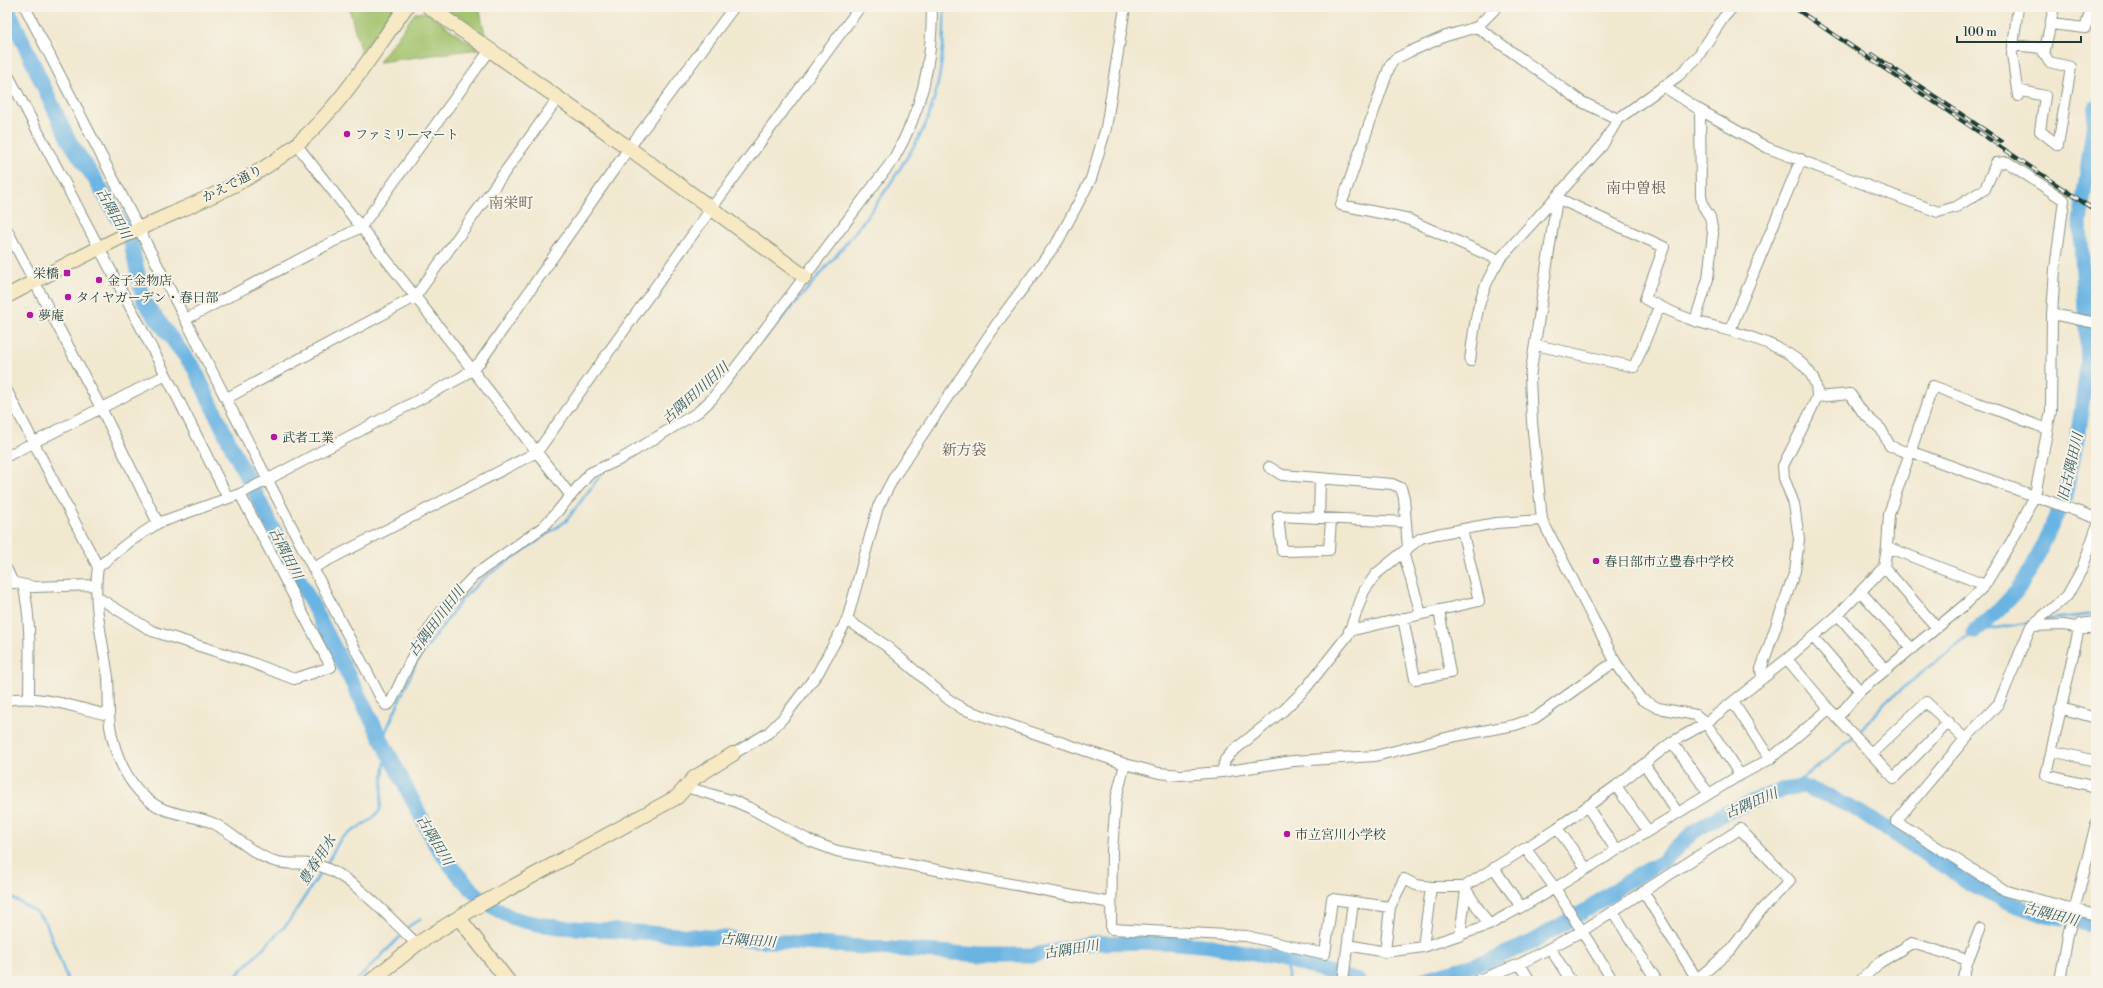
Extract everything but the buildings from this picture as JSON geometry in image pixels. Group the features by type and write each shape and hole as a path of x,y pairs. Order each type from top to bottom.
{"street":[{"path":"25,7 136,230 186,319 227,398 264,481 313,568 381,698 384,703 389,704 413,655 433,623 476,574 543,526 590,473 633,451 698,412 712,399 893,160 907,135 920,104 925,84 932,32 932,7"},
{"name":"かえで通り","path":"7,296 101,247 228,187 262,168 296,144 329,112 406,7"},
{"path":"429,7 629,148 805,277"},
{"path":"98,567 129,542 158,523 240,494 462,377 472,370 480,362 629,148 734,7"},
{"path":"313,568 537,452 711,209 860,7"},
{"path":"372,981 417,944 497,894 676,797 694,778 768,732 784,717 818,673 847,620 878,507 894,477 1000,319 1058,241 1091,179 1106,128 1124,7"},
{"path":"1497,7 1477,27 1446,36 1409,52 1395,59 1390,65 1341,205 1405,218 1499,260"},
{"path":"1470,361 1477,308 1490,275 1499,260 1557,198 1567,184 1602,146 1618,119 1678,76 1696,59 1733,7"},
{"path":"2013,45 2041,48 2049,62 2072,67 2058,145 2040,131 2045,96 2017,93 2012,54 2013,45 2018,7"},
{"path":"2044,54 2054,7"},
{"path":"2051,24 2085,28 2092,7"},
{"path":"1477,27 1582,102 1618,119"},
{"path":"186,319 361,227 490,50"},
{"path":"7,73 101,247 228,498"},
{"path":"1663,86 1700,110 1768,148 1801,159 1938,212 1956,207 1985,189 1996,163 2006,162 2064,200 2055,269 2052,314 2051,411 2034,495 2014,537 1985,585 1967,603 1860,691 1837,718"},
{"path":"227,398 415,297 558,98"},
{"path":"1694,321 1708,279 1713,233 1710,217 1703,206 1701,196 1700,110"},
{"path":"296,144 571,496"},
{"path":"1730,330 1801,159"},
{"path":"1557,198 1664,247 1645,299 1659,307 1694,321 1730,330 1788,353 1804,364 1812,373 1817,396 1783,466 1784,478 1794,504 1799,539 1795,571 1761,669 1762,679"},
{"path":"1557,198 1530,377 1532,422 1542,520 1616,663 1641,699 1658,708 1696,715 1706,723 1740,775"},
{"path":"7,230 101,408 158,523"},
{"path":"1536,345 1634,367 1659,307"},
{"path":"2052,314 2096,323"},
{"path":"7,456 166,375"},
{"path":"1385,952 1390,907 1404,879 1416,885 1465,888 1557,828 1616,786 1672,742 1706,723 1787,659 1838,615 1861,592 1884,567 1889,514 1909,452 1933,386 2047,429"},
{"path":"7,391 98,567 95,585 108,679 109,715 112,738 117,755 125,771 148,799 172,813 214,823 241,840 257,854 274,861 311,863 339,875 417,944"},
{"path":"1817,396 1850,394 1864,414 1881,429 1890,446 2034,495 2096,518"},
{"path":"1269,467 1282,475 1392,484 1400,488 1404,498 1406,550 1421,614"},
{"path":"1319,518 1320,478"},
{"path":"97,597 152,631 250,662 294,679 331,667 240,494"},
{"path":"1331,519 1329,550 1282,551 1278,516 1406,522"},
{"path":"1222,772 1226,760 1232,752 1284,710 1306,688 1350,631 1364,591 1376,574 1421,538 1496,523 1542,520"},
{"path":"2096,529 2082,569 2067,596 2031,626 1999,703 1965,739 1896,821 2006,891 2096,915"},
{"path":"1350,631 1479,601 1462,530"},
{"path":"1887,547 1985,585"},
{"path":"1884,567 1937,628"},
{"path":"7,570 28,609 30,639 29,698"},
{"path":"15,583 60,587 95,585"},
{"path":"1861,592 1912,649"},
{"path":"1403,618 1415,679 1450,673 1439,610"},
{"path":"1838,615 1886,670"},
{"path":"847,620 885,645 948,699 963,709 1125,764 1159,773 1181,775 1222,772 1293,761 1375,756 1397,752 1450,737 1515,725 1535,718 1616,663"},
{"path":"2096,622 2080,624 2046,775 2096,787"},
{"path":"2031,626 2080,627 2096,630"},
{"path":"1813,637 1860,691"},
{"path":"1787,659 1828,708 1894,778 1949,722"},
{"path":"7,700 43,698 109,715"},
{"path":"1733,702 1770,759"},
{"path":"1871,754 1926,702 1949,722 1965,739"},
{"path":"1348,945 1385,952 1423,948 1460,936 1489,924 1554,888 1740,775 1770,759 1828,708"},
{"path":"2060,708 2096,718"},
{"path":"1672,742 1709,794"},
{"path":"2052,751 2096,762"},
{"path":"1125,764 1116,799 1112,850 1111,929 1246,936 1325,954 1332,900 1390,907"},
{"path":"1644,764 1678,813"},
{"path":"1616,786 1648,832"},
{"path":"686,787 734,801 810,841 837,851 1111,903"},
{"path":"1587,806 1616,850"},
{"path":"2060,981 2063,956 2096,824"},
{"path":"1557,828 1586,868"},
{"path":"1476,981 1488,979 1520,964 1550,948 1580,929 1613,912 1643,891 1740,829 1790,881 1762,909 1730,951 1698,980 1643,891"},
{"path":"1525,848 1554,888 1613,981"},
{"path":"1494,868 1521,907"},
{"path":"1423,948 1431,887"},
{"path":"1465,888 1489,924"},
{"path":"1460,936 1465,888"},
{"path":"1343,981 1353,902"},
{"path":"1613,912 1657,981"},
{"path":"459,918 508,981"},
{"path":"1962,981 1980,929"},
{"path":"1860,981 1879,963 1912,943 1968,960"},
{"path":"1550,948 1571,981"},
{"path":"1520,964 1530,981"}],"green space":[{"path":"349,7 396,7 361,53"},
{"path":"443,7 479,7 486,39"},
{"path":"426,12 478,49 379,62 415,13"}],"waterway":[{"name":"古隅田川","path":"7,7 68,139 96,181 130,239 144,302 194,368 233,450 435,844 468,886 499,911 511,917 535,924 559,927 984,955 1033,955 1091,943 1164,942 1211,946 1287,960 1358,981"},
{"name":"古隅田川旧川","path":"763,340 817,278 870,213 918,139 928,117 938,84 943,46 944,7"},
{"name":"旧古隅田川","path":"1974,632 1999,610 2016,592 2031,570 2065,497 2077,439 2088,361 2080,223 2096,107"},
{"name":"古隅田川旧川","path":"326,865 341,838 371,820 380,810 385,759 382,740 417,661 462,599 484,578 566,521 603,472"},
{"path":"2043,620 2096,614"},
{"path":"1857,735 1885,702 1974,632 2030,622"},
{"path":"1781,790 1803,778 1853,738"},
{"name":"古隅田川","path":"1417,981 1488,961 1532,942 1588,909 1628,881 1663,861 1693,832 1726,812 1781,790 1804,787 1829,796 1859,811 1971,884 2004,901 2040,914 2096,925"},
{"name":"豊春用水","path":"231,981 287,924 323,869"},
{"path":"7,895 35,911 46,923 68,981"},
{"name":"豊春用水","path":"408,927 421,918"},
{"name":"豊春用水","path":"356,981 400,937"},
{"path":"1287,960 1287,981"}],"railway":[{"path":"1793,7 2096,211"},
{"path":"1872,54 2001,141"}],"place":[{"name":"ファミリーマート","path":"347,134"},
{"name":"栄橋","path":"67,273"},
{"name":"金子金物店","path":"99,280"},
{"name":"タイヤガーデン・春日部","path":"68,297"},
{"name":"夢庵","path":"30,315"},
{"name":"武者工業","path":"274,437"},
{"name":"春日部市立豊春中学校","path":"1596,561"},
{"name":"市立宮川小学校","path":"1287,834"}],"district":[{"name":"南中曽根","path":"1636,188"},
{"name":"南栄町","path":"511,203"},
{"name":"新方袋","path":"964,450"}]}
